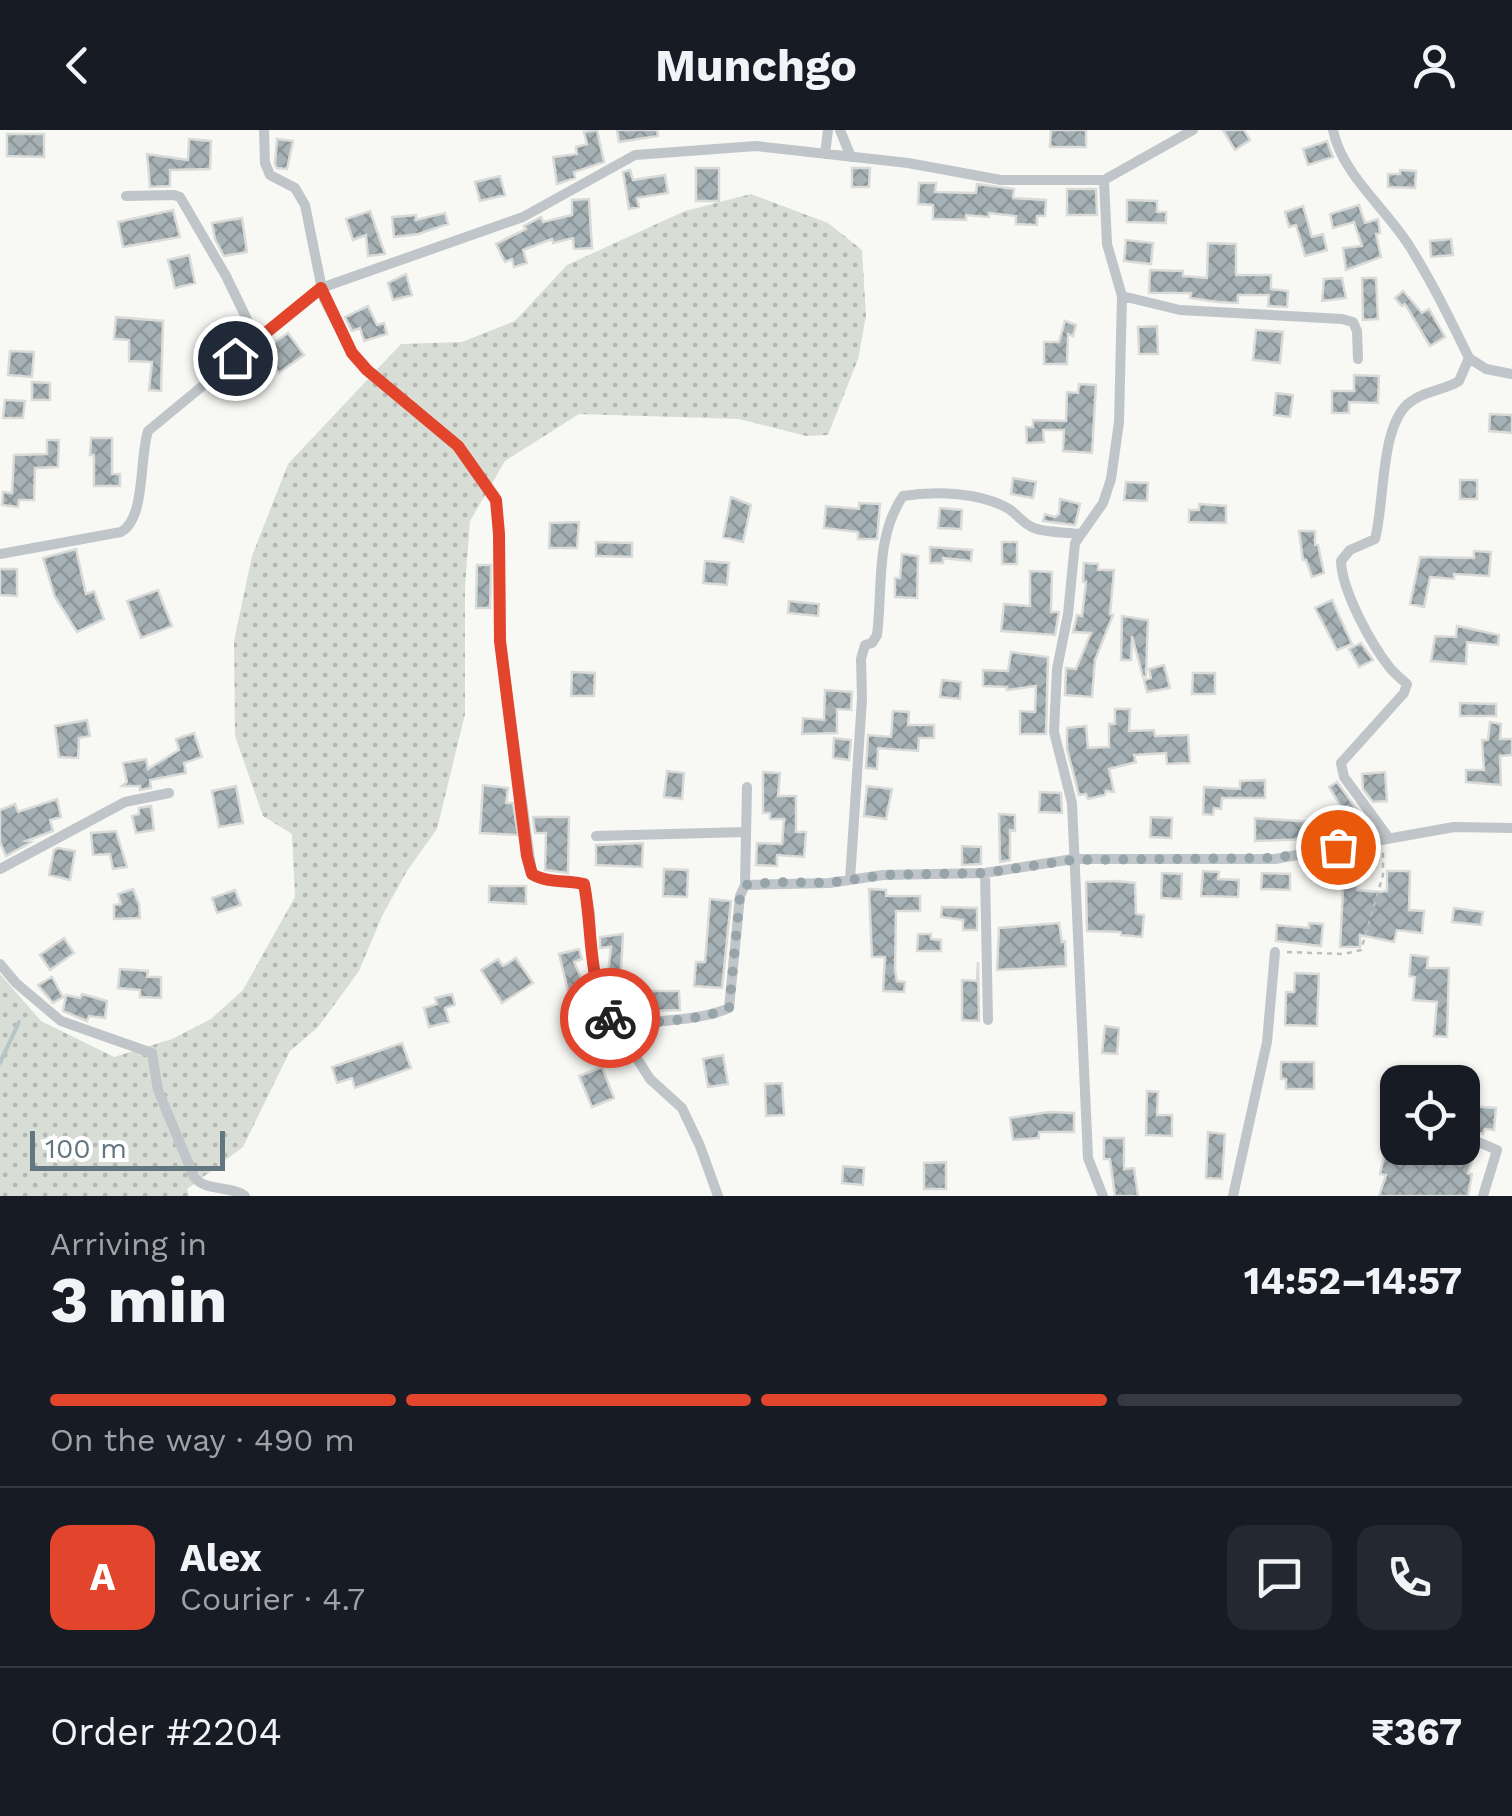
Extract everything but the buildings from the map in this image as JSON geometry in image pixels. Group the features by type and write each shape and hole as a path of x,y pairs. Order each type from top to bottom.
{"street":[{"path":"264,130 265,163 270,175 294,188 304,205 321,288 352,353 458,446 496,500 500,641 532,874 540,880 584,884 592,962 602,1005 650,1079 682,1108 718,1196"},
{"path":"826,154 828,130"},
{"path":"840,130 850,156"},
{"path":"0,554 130,527 136,514 142,449 148,432 321,288 523,217 635,155 756,146 850,156 1001,180 1104,180 1192,130"},
{"path":"1332,130 1335,144 1410,246 1469,358 1486,369 1512,374"},
{"path":"1104,180 1107,244 1122,296 1120,405 1111,479 1092,523 1075,544 1068,614 1057,669 1054,732 1072,802 1088,1158 1104,1196"},
{"path":"126,196 180,197 226,276 257,340"},
{"path":"1122,296 1180,310 1342,319 1353,322 1358,359"},
{"path":"1385,837 1344,777 1340,763 1404,693 1407,684 1392,672 1374,645 1357,612 1340,561 1350,550 1375,539 1393,422 1405,405 1425,392 1459,381 1469,358"},
{"path":"850,880 862,699 861,658 865,644 878,634 882,550 902,496 949,494 990,499 1040,530 1080,534"},
{"path":"615,1026 705,1016 729,1008 740,896 745,885 746,786"},
{"path":"0,869 125,802 169,793"},
{"path":"745,885 884,875 985,873 1072,860 1275,858 1454,826 1512,828"},
{"path":"596,836 745,832"},
{"path":"985,873 988,1020"},
{"path":"1233,1196 1267,1042 1275,952"},
{"path":"0,964 16,983 61,1020 152,1052 158,1090 194,1176 204,1185 245,1196"},
{"path":"1480,1143 1497,1150 1483,1196"}],"path":[{"path":"1275,952 1344,954 1361,950 1383,875 1385,837"}],"shaded area":[{"path":"751,194 828,223 862,250 866,316 858,359 828,435 806,436 739,419 579,414 505,461 470,521 465,587 465,714 437,829 382,916 359,971 318,1027 290,1051 243,1147 187,1189 189,1196 0,1196 0,974 41,1021 114,1057 172,1039 211,1019 243,990 295,897 292,834 263,816 235,736 234,641 252,556 288,464 401,344 462,342 515,321 567,265 685,211"}],"waterway":[{"path":"0,1063 19,1022"}],"way so far":[{"path":"610,1018 615,1026 705,1016 729,1008 740,896 745,885 829,883 884,875 985,873 1072,860 1275,858 1338,847"}],"route":[{"path":"235,358 321,288 352,353 458,446 496,500 500,641 527,856 532,874 540,880 584,884 592,962 602,1005 610,1018"}]}
